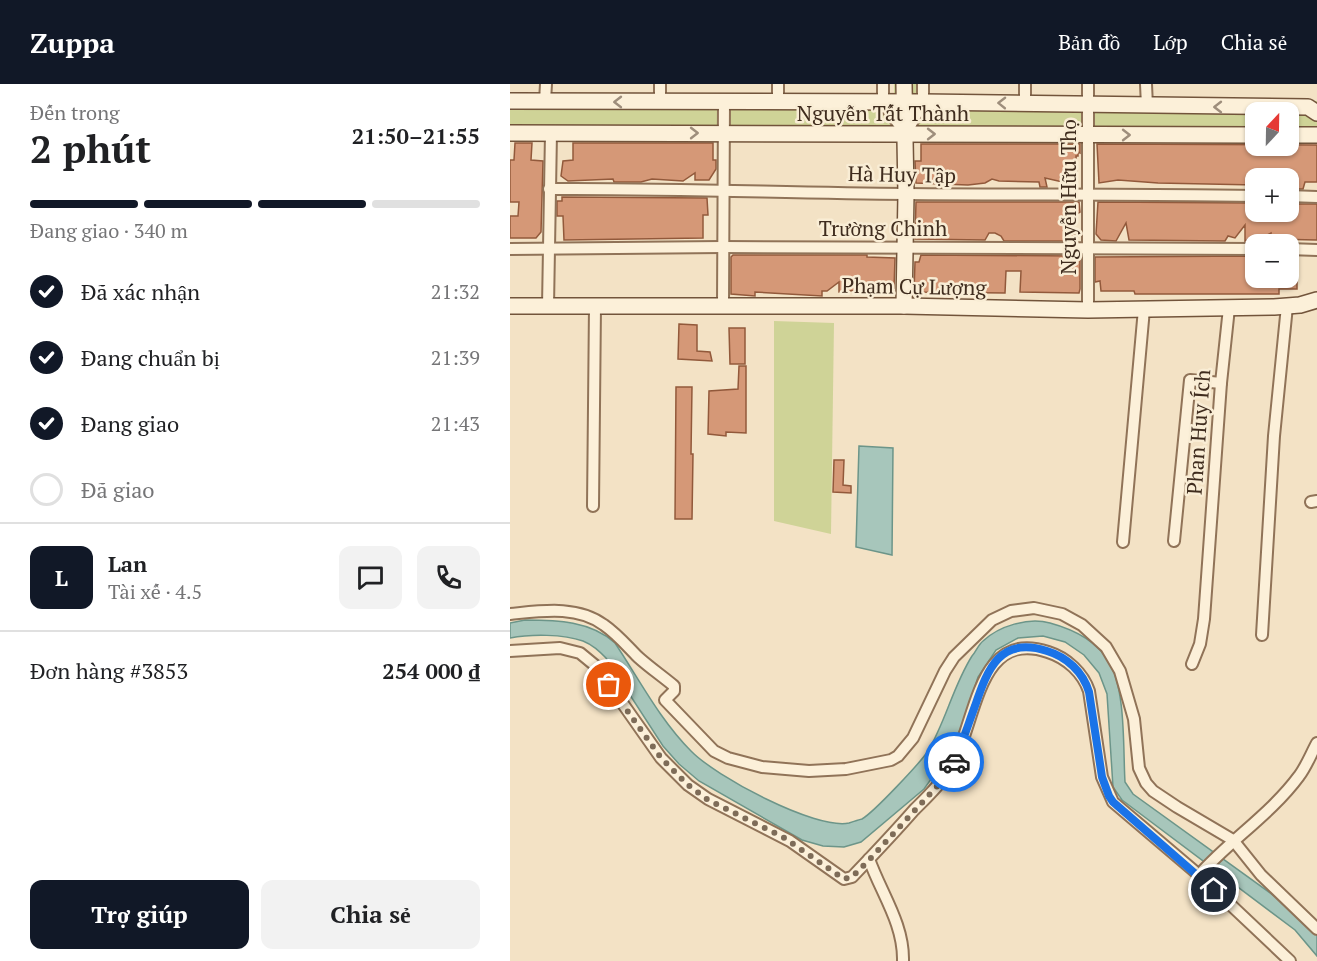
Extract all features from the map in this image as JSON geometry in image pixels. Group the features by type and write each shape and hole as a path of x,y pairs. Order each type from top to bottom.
{"street":[{"path":"545,101 546,84"},
{"path":"660,84 660,102"},
{"path":"778,84 778,102"},
{"path":"883,84 883,103 906,134"},
{"path":"904,84 906,134 904,306"},
{"path":"906,134 923,102 923,84"},
{"path":"1025,84 1025,104"},
{"name":"Nguyễn Hữu Thọ","path":"1088,84 1088,310"},
{"path":"1146,84 1147,106"},
{"name":"Nguyễn Tất Thành","path":"510,101 1088,104 1308,108 1317,113"},
{"path":"723,306 724,102"},
{"name":"Nguyễn Tất Thành","path":"510,133 1245,135"},
{"path":"548,306 551,133"},
{"path":"1299,135 1317,135"},
{"name":"Hà Huy Tập","path":"549,189 651,188 906,194 1088,193 1245,196"},
{"path":"1299,196 1317,197"},
{"name":"Trường Chinh","path":"510,249 722,246 1245,249"},
{"path":"1299,249 1317,250"},
{"name":"Phạm Cự Lượng","path":"510,306 904,306 1088,310 1287,306 1317,300"},
{"path":"593,506 595,306"},
{"path":"1262,635 1274,436 1287,306"},
{"name":"Phan Huy Ích","path":"1192,664 1200,644 1204,619 1221,383 1229,308"},
{"path":"1123,542 1144,309"},
{"path":"1174,540 1190,380 1221,383"},
{"path":"510,614 548,610 568,611 590,617 603,624 639,658 674,686 674,692 664,700 714,750 728,758 762,766 809,771 846,769 895,758 912,738 954,657 992,620 1011,611 1035,608 1062,614 1082,625 1106,647 1120,671 1134,719 1139,768 1146,783 1177,807 1231,842 1261,875 1317,929"},
{"path":"510,651 560,648 580,652 597,666 661,758 698,793 783,837 844,879 852,877 869,860 948,772 960,748 985,676 1003,654 1011,650 1032,647 1063,658 1077,670 1086,682 1102,777 1113,802 1202,872 1290,961"},
{"path":"1202,872 1292,785 1301,774 1317,743"},
{"path":"869,860 897,925 903,961"}],"green space":[{"path":"894,84 928,84 929,99 1317,101 1317,130 1299,130 1299,102 1245,102 1245,130 510,127 510,97 894,99"},
{"path":"774,321 834,323 831,534 774,521"}],"water":[{"path":"859,446 893,448 892,555 856,547"},
{"path":"525,620 573,623 606,636 615,643 669,726 703,762 766,799 790,810 833,823 849,823 868,815 928,751 965,667 983,641 1005,627 1023,622 1041,621 1067,629 1098,648 1109,662 1114,674 1121,703 1125,782 1133,794 1305,918 1317,931 1317,956 1295,930 1122,800 1113,787 1107,694 1099,673 1084,655 1065,642 1043,636 1018,638 996,650 978,677 963,724 944,761 924,789 861,842 844,847 823,846 802,840 699,781 663,746 601,653 587,643 566,637 537,635 510,638 510,623"}],"building":[{"path":"515,143 532,143 531,160 543,161 541,232 536,238 510,238 510,216 518,216 519,202 510,202 510,160 514,160"},
{"path":"573,143 713,143 713,160 716,160 716,169 709,180 695,180 695,173 683,181 652,179 641,182 614,182 613,179 568,181 561,176 563,161 573,160"},
{"path":"921,144 1080,144 1080,153 1078,152 1076,156 1077,175 1075,179 1067,183 1045,178 1047,187 1040,187 1039,182 992,179 985,183 968,185 916,183 915,161 921,161"},
{"path":"1097,144 1245,145 1245,156 1299,156 1299,145 1317,145 1317,182 1305,182 1303,189 1299,189 1299,168 1245,168 1245,185 1118,180 1099,183"},
{"path":"562,197 707,198 708,215 703,215 703,238 564,240 563,216 557,216 557,201 562,201"},
{"path":"916,202 1079,202 1080,212 1072,217 1072,234 1077,235 1075,241 1004,241 995,233 989,233 985,240 915,239"},
{"path":"1098,202 1245,203 1245,222 1299,222 1299,204 1317,204 1317,240 1299,240 1299,234 1245,234 1245,225 1235,238 1228,236 1225,241 1129,240 1126,223 1116,241 1101,240 1096,234"},
{"path":"733,255 867,255 867,257 895,258 894,288 885,289 885,292 859,290 839,292 839,282 827,291 822,291 822,296 755,292 755,296 731,294 731,257"},
{"path":"921,255 1075,256 1080,260 1080,289 1079,293 1020,292 1021,271 1006,271 1005,293 914,292 915,262 919,262"},
{"path":"1245,256 1245,288 1297,289 1279,289 1279,294 1135,294 1134,291 1101,291 1100,281 1095,282 1095,257"},
{"path":"679,324 697,325 697,351 710,352 712,361 678,359"},
{"path":"729,328 745,328 745,364 730,364"},
{"path":"739,366 746,366 746,433 726,432 726,436 708,434 709,391 738,389"},
{"path":"676,387 692,387 692,519 675,519"},
{"path":"834,460 844,460 843,485 851,486 851,493 833,492"}],"way so far":[{"path":"609,685 661,758 688,785 708,800 790,841 838,877 844,879 852,877 869,860 941,782 954,762"}],"route":[{"path":"954,762 985,676 996,660 1011,650 1032,647 1063,658 1077,670 1086,682 1102,777 1109,796 1113,802 1214,890"}]}
